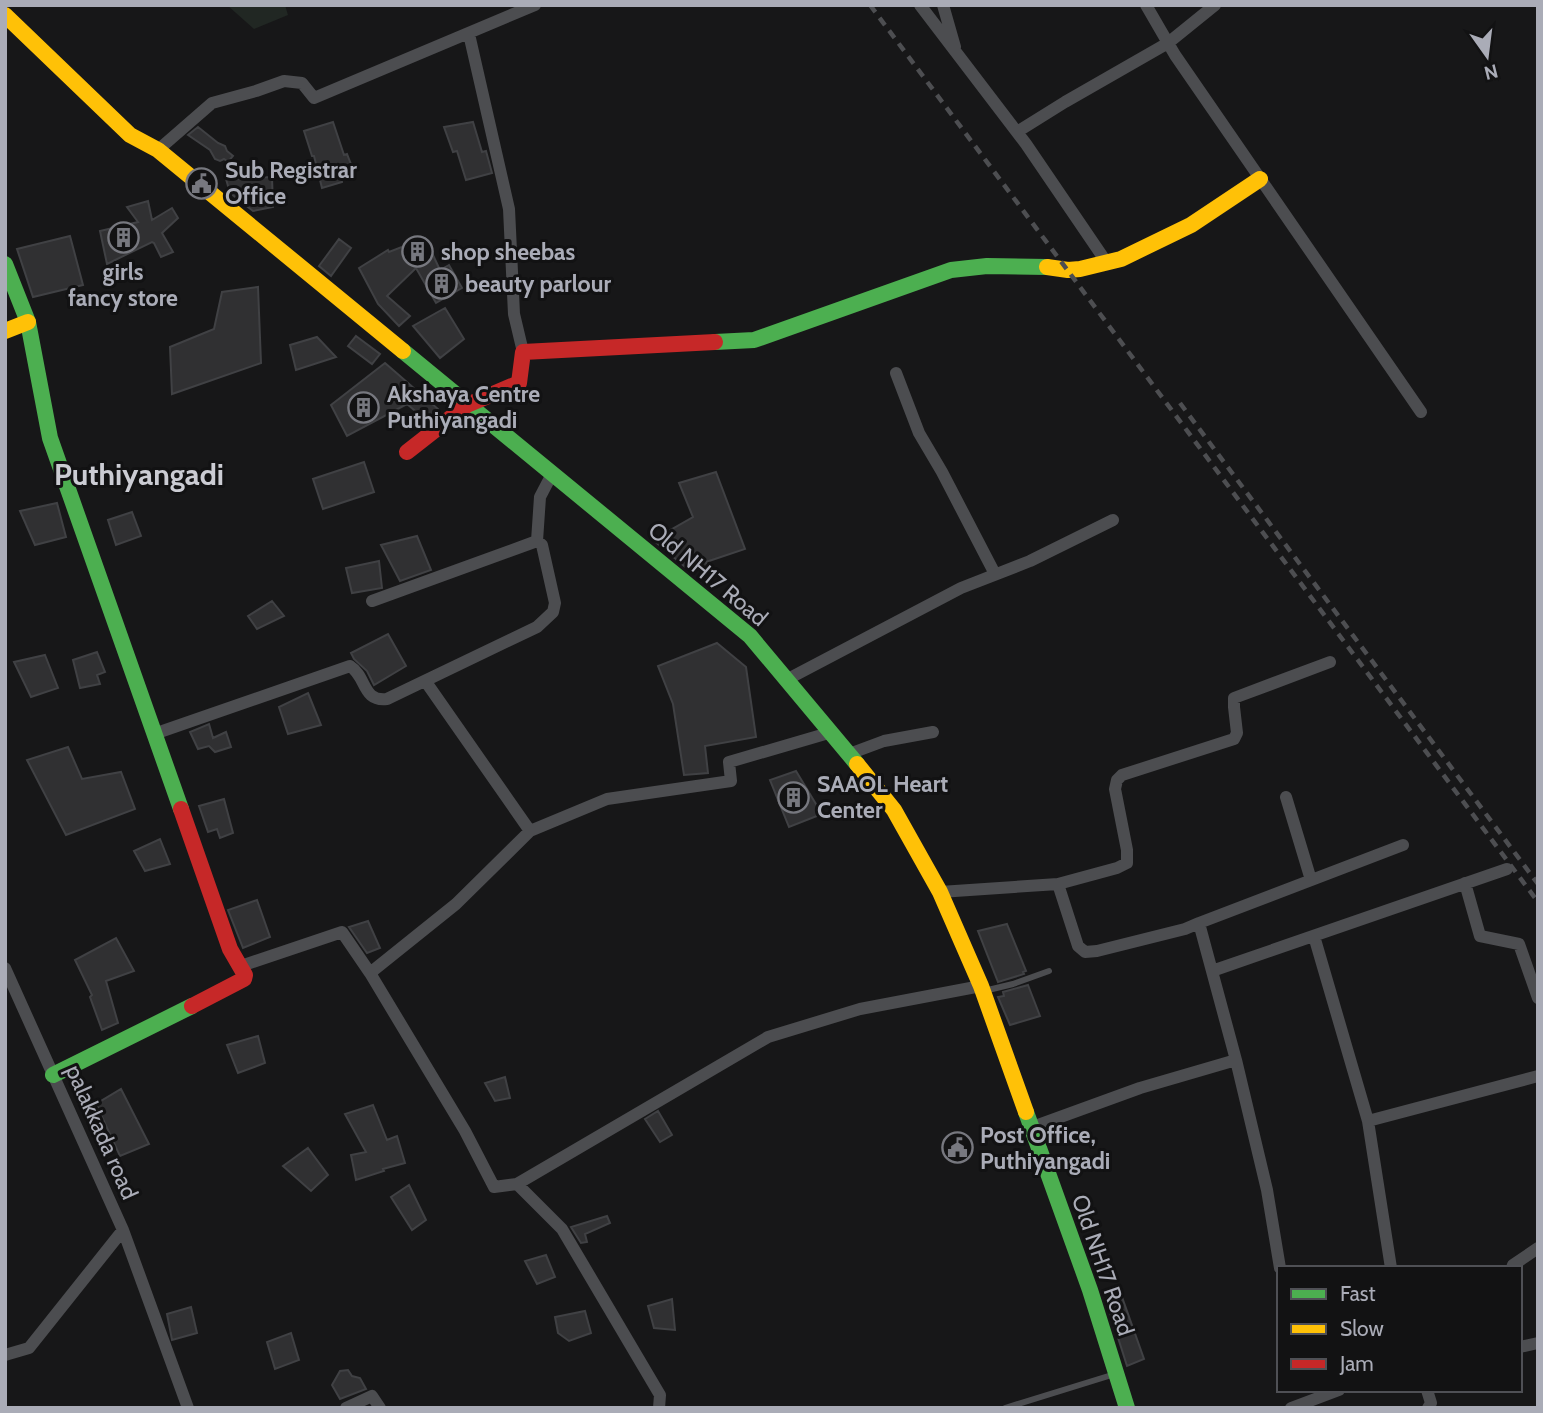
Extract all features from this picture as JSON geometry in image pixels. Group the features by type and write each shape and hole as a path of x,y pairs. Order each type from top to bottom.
{"street":[{"path":"158,150 212,103 256,92 284,81 302,83 314,98 536,5"},
{"path":"920,5 1017,132 1107,262"},
{"path":"943,5 957,54"},
{"path":"1146,5 1168,43 1421,412"},
{"path":"1017,132 1168,43 1215,5"},
{"name":"Old NH17 Road","path":"5,15 130,135 158,150 750,636 832,732 894,810 940,892 981,988 1090,1290 1127,1408"},
{"path":"407,452 467,405 519,383 523,352 514,314 509,209 469,34"},
{"path":"523,352 754,340 951,270 987,266 1038,266 1068,270 1121,259 1191,225 1260,179"},
{"path":"5,264 28,322 50,438 230,949 245,975 244,979 53,1075"},
{"path":"5,331 28,322"},
{"path":"896,373 919,433 995,574"},
{"path":"537,541 540,496 552,474"},
{"path":"786,680 961,588 1030,561 1113,520"},
{"path":"154,734 350,666 355,669 371,696 379,700 387,699 537,627 553,612 555,604 542,545 537,541"},
{"path":"372,600 537,541"},
{"path":"940,892 1058,884 1127,863 1115,789 1117,780 1122,775 1234,739 1237,733 1234,698 1330,662"},
{"path":"426,682 530,831"},
{"path":"370,973 456,905 530,831 607,799 731,781 729,762 832,732"},
{"path":"849,754 884,741 933,732"},
{"path":"1286,797 1311,880"},
{"path":"1058,884 1078,946 1085,952 1097,951 1185,929 1403,845"},
{"path":"1212,971 1507,869"},
{"path":"1465,883 1480,936 1520,944 1538,998"},
{"path":"1199,923 1267,1190 1280,1266"},
{"path":"242,967 342,932 370,973 465,1131 494,1187 517,1184 768,1037 860,1009 981,988"},
{"path":"1314,936 1368,1121 1389,1266"},
{"name":"palakkada road","path":"5,968 123,1230 29,1348 5,1354"},
{"path":"1030,1128 1140,1088 1236,1060"},
{"path":"1368,1121 1538,1076"},
{"path":"517,1184 562,1229 660,1395 659,1408"},
{"path":"123,1230 188,1408"},
{"path":"1513,1266 1538,1248"},
{"path":"1297,1403 1333,1392"},
{"path":"346,1408 372,1396 380,1408"}],"lane":[{"path":"981,988 1013,984 1049,971"},
{"path":"1005,1408 1116,1374"}],"shaded area":[{"path":"227,5 285,5 288,15 254,29"}],"building":[{"path":"333,122 344,155 347,154 352,167 341,171 342,182 322,188 304,131"},
{"path":"473,122 492,173 466,180 457,151 453,152 444,127"},
{"path":"198,127 225,146 233,156 228,162 215,159 210,150 188,135"},
{"path":"272,177 273,207 253,211 230,193 226,179"},
{"path":"148,201 152,220 172,208 178,218 162,233 173,252 161,257 152,242 107,264 100,231 138,222 127,207"},
{"path":"70,236 83,285 33,297 17,249"},
{"path":"425,238 440,270 449,265 462,288 436,303 416,268 387,296 410,316 399,326 378,304 359,268 388,250 389,252"},
{"path":"339,239 351,248 331,276 319,266"},
{"path":"258,287 261,363 172,394 170,347 214,329 222,292"},
{"path":"445,308 464,339 440,358 413,326"},
{"path":"356,336 380,354 372,364 348,346"},
{"path":"317,337 336,357 296,370 290,345"},
{"path":"385,363 438,409 427,421 407,404 347,436 331,405"},
{"path":"364,462 374,492 323,509 313,479"},
{"path":"716,472 745,549 706,562 707,566 690,571 653,540 693,517 679,483"},
{"path":"57,503 66,537 35,545 20,511"},
{"path":"132,512 141,536 116,545 108,520"},
{"path":"417,536 431,570 400,581 381,545"},
{"path":"379,561 382,588 352,593 346,568"},
{"path":"272,601 284,616 257,629 248,616"},
{"path":"388,634 406,666 374,685 367,671 351,653"},
{"path":"717,643 746,667 756,737 705,746 708,773 684,775 673,704 658,666"},
{"path":"97,652 105,672 97,675 100,684 80,688 73,660"},
{"path":"45,655 58,688 31,697 14,662"},
{"path":"308,693 321,725 288,734 279,707"},
{"path":"209,724 213,738 226,732 231,747 215,752 209,746 198,749 190,732"},
{"path":"68,747 82,779 121,772 135,809 66,835 27,760"},
{"name":"SAAOL Heart Center","path":"796,771 822,814 789,827 770,780"},
{"path":"224,799 233,833 220,838 217,829 208,832 199,806"},
{"path":"160,839 170,864 145,871 134,851"},
{"path":"257,900 270,937 243,948 228,910"},
{"path":"368,921 380,948 367,953 349,927"},
{"path":"1007,924 1026,971 998,982 978,931"},
{"path":"116,938 134,971 106,981 118,1023 102,1030 90,997 92,995 75,960"},
{"path":"1028,985 1040,1016 1010,1025 998,997 1004,996 1003,992"},
{"path":"258,1036 265,1063 238,1073 227,1045"},
{"path":"505,1077 510,1098 495,1101 485,1083"},
{"path":"121,1089 149,1144 120,1156 96,1104"},
{"path":"373,1105 387,1140 397,1136 405,1163 356,1180 351,1155 366,1152 345,1114"},
{"path":"658,1111 672,1135 660,1142 645,1119"},
{"path":"308,1148 328,1175 311,1191 283,1166"},
{"path":"409,1185 426,1220 412,1230 391,1197"},
{"path":"607,1216 610,1223 585,1234 587,1242 581,1243 571,1227"},
{"path":"546,1255 555,1277 537,1284 525,1261"},
{"path":"1122,1297 1144,1359 1127,1366 1107,1303"},
{"path":"672,1299 675,1330 654,1328 648,1306"},
{"path":"191,1307 197,1333 172,1340 167,1314"},
{"path":"585,1311 591,1333 569,1341 558,1333 555,1317"},
{"path":"291,1333 299,1360 275,1369 267,1342"},
{"path":"348,1370 352,1376 360,1378 366,1389 340,1399 332,1385 340,1371"}],"railway":[{"path":"870,5 1538,902"},
{"path":"1180,403 1538,884"}],"traffic: fast":[{"path":"5,264 28,322 50,438 181,809"},
{"path":"715,342 754,340 951,270 987,266 1047,267"},
{"path":"403,351 750,636 857,764"},
{"path":"53,1075 192,1006"},
{"path":"1026,1112 1090,1290 1127,1408"}],"traffic: slow":[{"path":"5,15 130,135 158,150 403,351"},
{"path":"1047,267 1080,269 1121,259 1191,225 1260,179"},
{"path":"5,331 28,322"},
{"path":"857,764 894,810 940,892 981,986 1026,1112"}],"traffic: jam":[{"path":"407,452 467,405 519,383 523,352 715,342"},
{"path":"181,809 230,949 245,975 244,979 192,1006"}],"place":[{"name":"Sub Registrar Office","path":"202,183"},
{"name":"girls fancy store","path":"123,238"},
{"name":"shop sheebas","path":"418,252"},
{"name":"beauty parlour","path":"442,284"},
{"name":"Akshaya Centre Puthiyangadi","path":"364,407"},
{"name":"SAAOL Heart Center","path":"794,797"},
{"name":"Post Office, Puthiyangadi","path":"957,1148"}],"district":[{"name":"Puthiyangadi","path":"139,475"}]}
